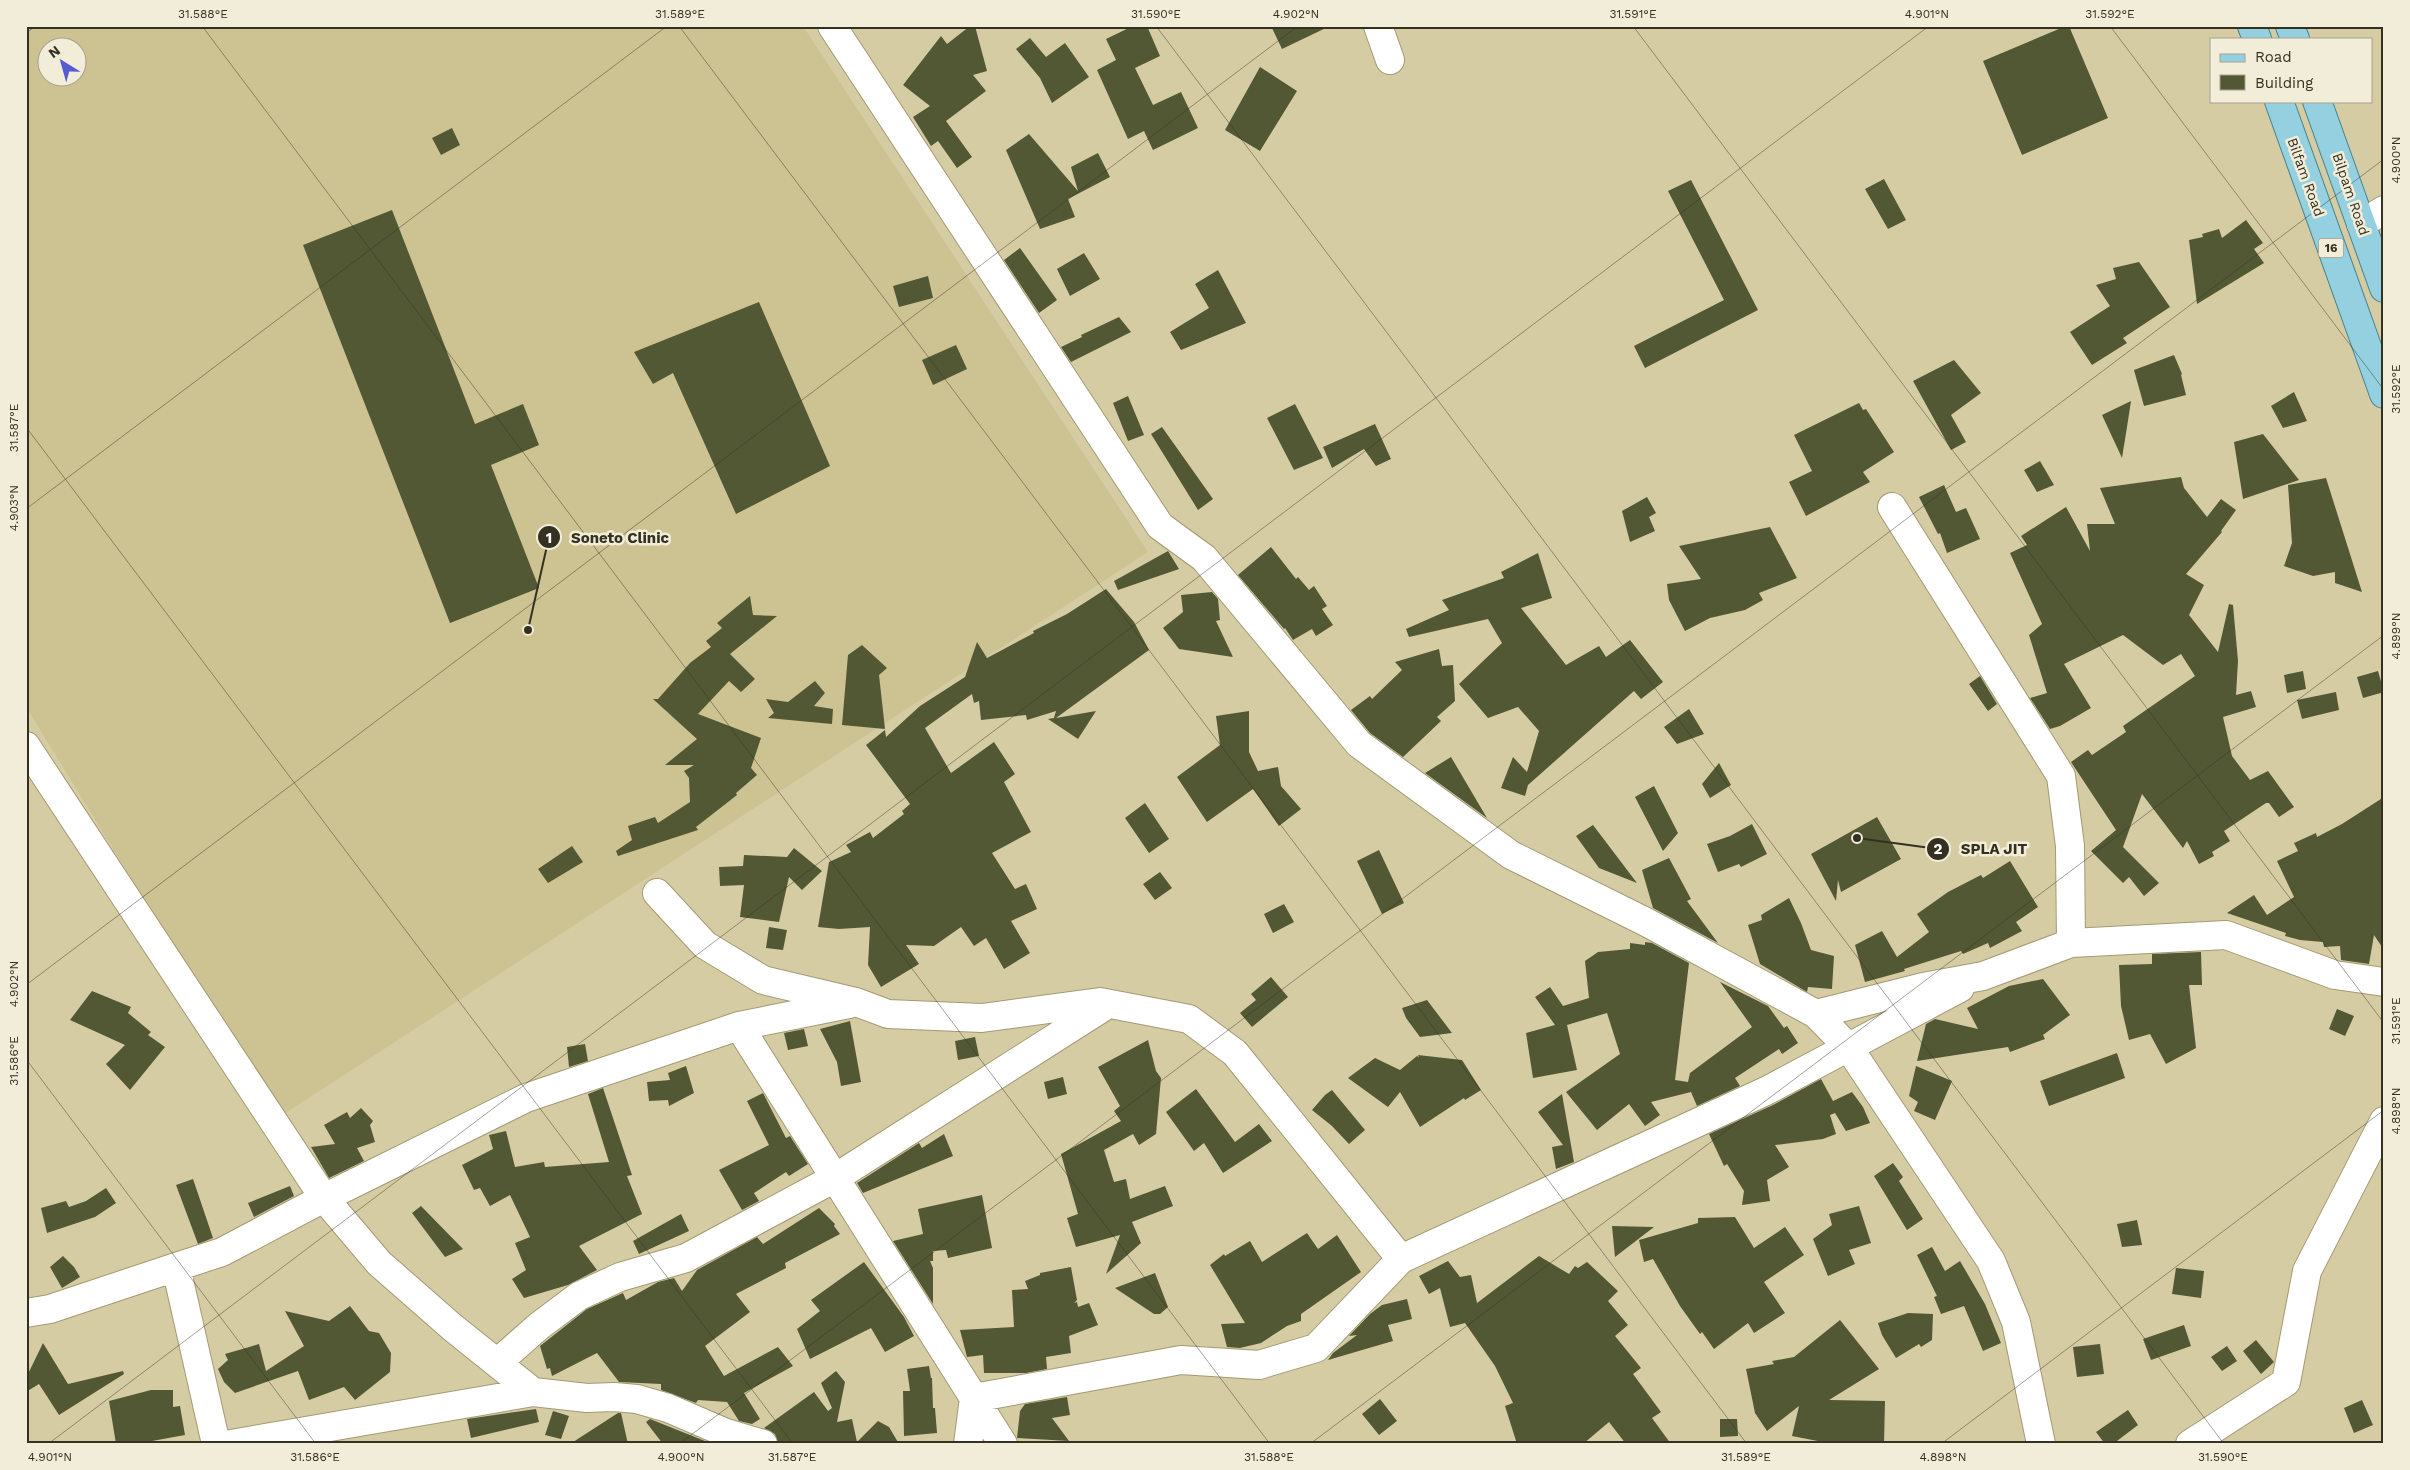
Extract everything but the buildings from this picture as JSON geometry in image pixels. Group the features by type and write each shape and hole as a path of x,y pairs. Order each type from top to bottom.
{"main road":[{"path":"2252,26 2257,38"},
{"path":"2290,26 2295,38"},
{"name":"Bilfam Road","path":"2279,102 2384,394"},
{"name":"Bilpam Road","path":"2318,102 2384,288"}],"street":[{"path":"832,26 1160,526 1204,558 1358,744 1511,855 1646,922 1816,1014 1849,1048 1991,1261 2016,1322 2041,1444"},
{"path":"1378,26 1390,60"},
{"path":"2361,224 2384,210"},
{"path":"1892,507 2061,776 2070,846 2071,943"},
{"path":"26,746 324,1198 379,1263 533,1392"},
{"path":"657,892 705,945 763,980 856,1002 888,1014 982,1018 1100,1002 1189,1019 1235,1053 1401,1259"},
{"path":"974,1398 1181,1360 1259,1365 1316,1348 1401,1259 1766,1091 1983,976 2071,943 2226,935 2335,975 2384,982"},
{"path":"1816,1014 1923,987 1983,976"},
{"path":"26,1314 50,1309 222,1252 324,1198 526,1098 739,1026 856,1002"},
{"path":"497,1363 539,1326 579,1296 620,1276 686,1258 835,1178 1108,1004"},
{"path":"739,1026 1003,1444"},
{"path":"2190,1444 2286,1382 2307,1271 2384,1121"},
{"path":"176,1267 216,1444"},
{"path":"231,1444 533,1392 587,1398 614,1397 637,1399 668,1408 726,1433 763,1444"},
{"path":"968,1444 974,1398"}],"shaded area":[{"path":"26,26 803,26 1148,552 278,1118 26,707"}],"place":[{"name":"Soneto Clinic","path":"528,630"},
{"name":"SPLA JIT","path":"1857,838"}]}
